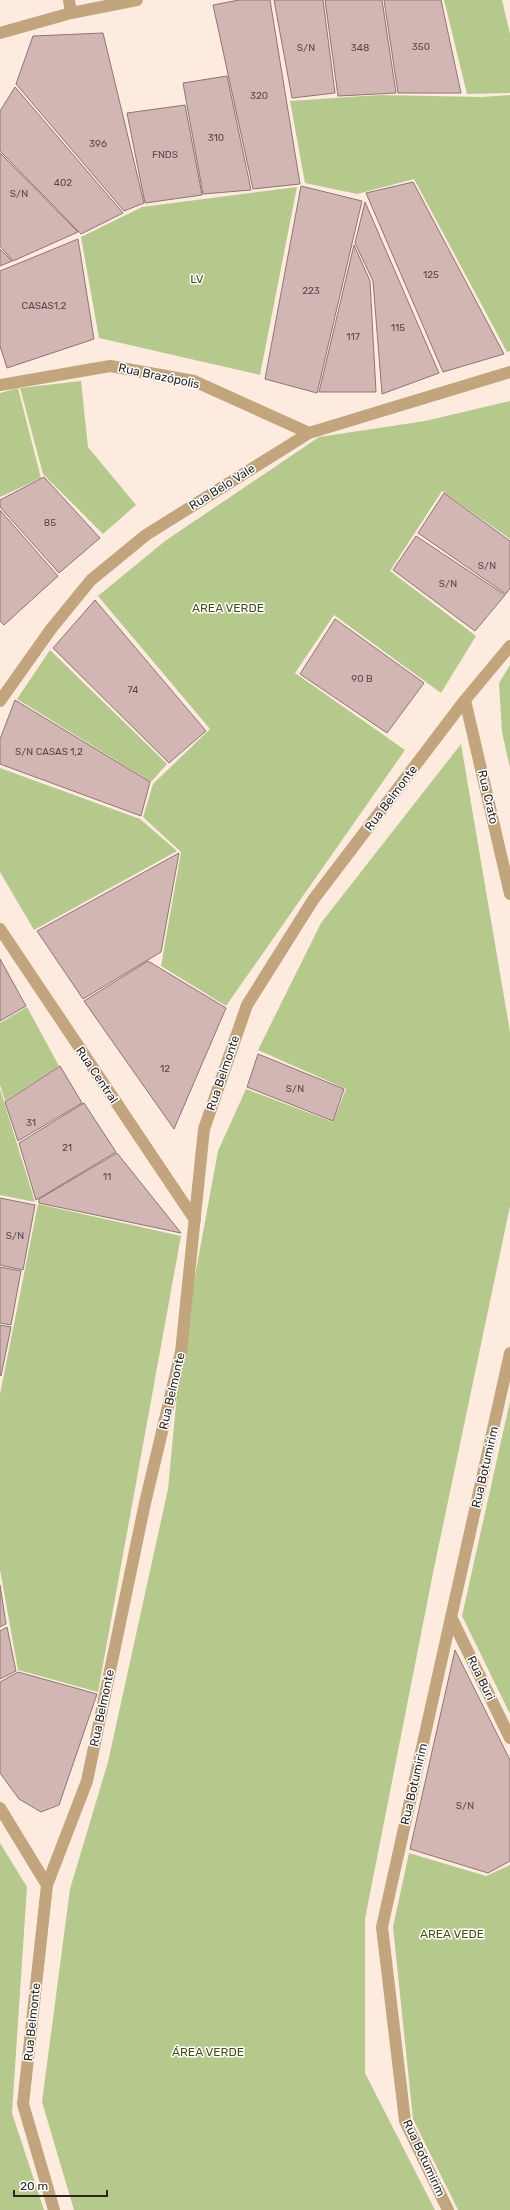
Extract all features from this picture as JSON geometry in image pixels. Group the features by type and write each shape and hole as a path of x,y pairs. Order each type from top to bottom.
{"street":[{"path":"69,0 70,13"},
{"path":"0,33 70,13 137,0"},
{"name":"Rua Brazópolis","path":"0,385 110,366 194,381 309,433"},
{"name":"Rua Belo Vale","path":"0,701 50,629 91,580 146,535 309,433 510,372"},
{"name":"Rua Belmonte","path":"54,2210 23,2104 47,1885 86,1781 145,1503 181,1352 204,1129 247,1005 313,900 466,700 510,646"},
{"name":"Rua Crato","path":"466,700 510,894"},
{"name":"Rua Central","path":"0,929 194,1220"},
{"name":"Rua Botumirim","path":"448,2210 405,2122 382,1927 510,1353"},
{"name":"Rua Buri","path":"451,1617 510,1738"},
{"path":"0,1808 47,1885"}],"green space":[{"path":"444,0 502,0 510,34 510,93 467,94"},
{"path":"380,95 482,97 510,95 510,351 507,352 414,179 357,194 305,183 290,101"},
{"name":"LV","path":"297,187 260,375 99,338 81,237 142,207"},
{"path":"81,381 88,447 136,505 103,534 43,474 20,388"},
{"path":"18,388 41,478 0,497 0,393"},
{"name":"AREA VERDE","path":"510,401 510,539 442,491 390,571 476,636 441,693 334,615 295,673 405,750 226,1006 161,966 181,852 143,817 153,784 210,729 98,596 165,541 319,437 425,421"},
{"path":"50,650 167,764 151,782 17,699"},
{"path":"510,665 510,768 502,732 499,683"},
{"name":"ÁREA VERDE","path":"461,744 510,1032 510,1206 433,1573 365,1919 365,2073 435,2210 74,2210 42,2102 70,1889 108,1762 168,1489 181,1352 218,1151 246,1089 333,1122 346,1089 258,1050 321,923"},
{"path":"0,768 140,819 177,851 34,930 0,872"},
{"path":"27,1007 59,1066 5,1101 0,1085 0,1023"},
{"path":"0,1089 35,1202 0,1195"},
{"path":"38,1204 181,1236 98,1692 18,1670 0,1570 0,1394"},
{"path":"510,1401 510,1714 462,1616"},
{"path":"0,1843 27,1887 12,2113 44,2210 0,2210"},
{"name":"AREA VEDE","path":"409,1853 486,1876 510,1865 510,2210 458,2210 413,2119 393,1927"}],"building":[{"path":"239,0 270,0 300,184 253,189 213,5"},
{"path":"274,0 323,0 335,93 292,98"},
{"path":"325,0 382,0 396,93 338,96"},
{"path":"384,0 441,0 461,93 398,93"},
{"path":"103,33 144,203 124,211 16,84 33,36"},
{"path":"227,76 251,190 203,194 183,83"},
{"path":"15,87 123,213 81,234 0,151 0,111"},
{"path":"185,105 202,195 145,203 127,113"},
{"path":"0,153 78,232 13,261 0,246"},
{"path":"413,182 504,354 443,372 366,193"},
{"path":"301,186 362,201 317,393 265,379"},
{"path":"365,202 439,373 382,394 373,281 355,243"},
{"path":"78,239 94,339 7,368 0,346 0,271"},
{"path":"354,245 370,281 376,392 319,392"},
{"path":"0,249 12,261 0,266"},
{"path":"44,477 100,538 59,573 0,507 0,500"},
{"path":"444,493 510,541 510,588 506,594 418,533"},
{"path":"0,510 58,576 4,625 0,621"},
{"path":"416,536 505,595 475,631 393,570"},
{"path":"95,600 206,731 169,763 53,648"},
{"path":"335,619 424,683 387,733 300,674"},
{"path":"15,700 150,782 141,816 0,764 0,739"},
{"path":"179,853 161,952 83,999 37,931"},
{"path":"0,959 26,1006 0,1021"},
{"path":"148,961 226,1008 174,1129 84,1001"},
{"path":"258,1054 344,1089 333,1121 247,1087"},
{"path":"60,1066 82,1103 18,1141 5,1102"},
{"path":"84,1103 116,1152 36,1200 19,1143"},
{"path":"117,1153 181,1233 39,1203 39,1199"},
{"path":"0,1198 35,1205 23,1270 0,1265"},
{"path":"0,1267 21,1271 11,1325 0,1323"},
{"path":"0,1325 11,1327 1,1376 0,1375"},
{"path":"0,1585 6,1624 0,1627"},
{"path":"7,1627 16,1671 0,1679 0,1631"},
{"path":"455,1650 510,1760 510,1861 488,1873 410,1849"},
{"path":"18,1672 97,1694 59,1805 41,1812 19,1799 0,1773 0,1682"}]}
